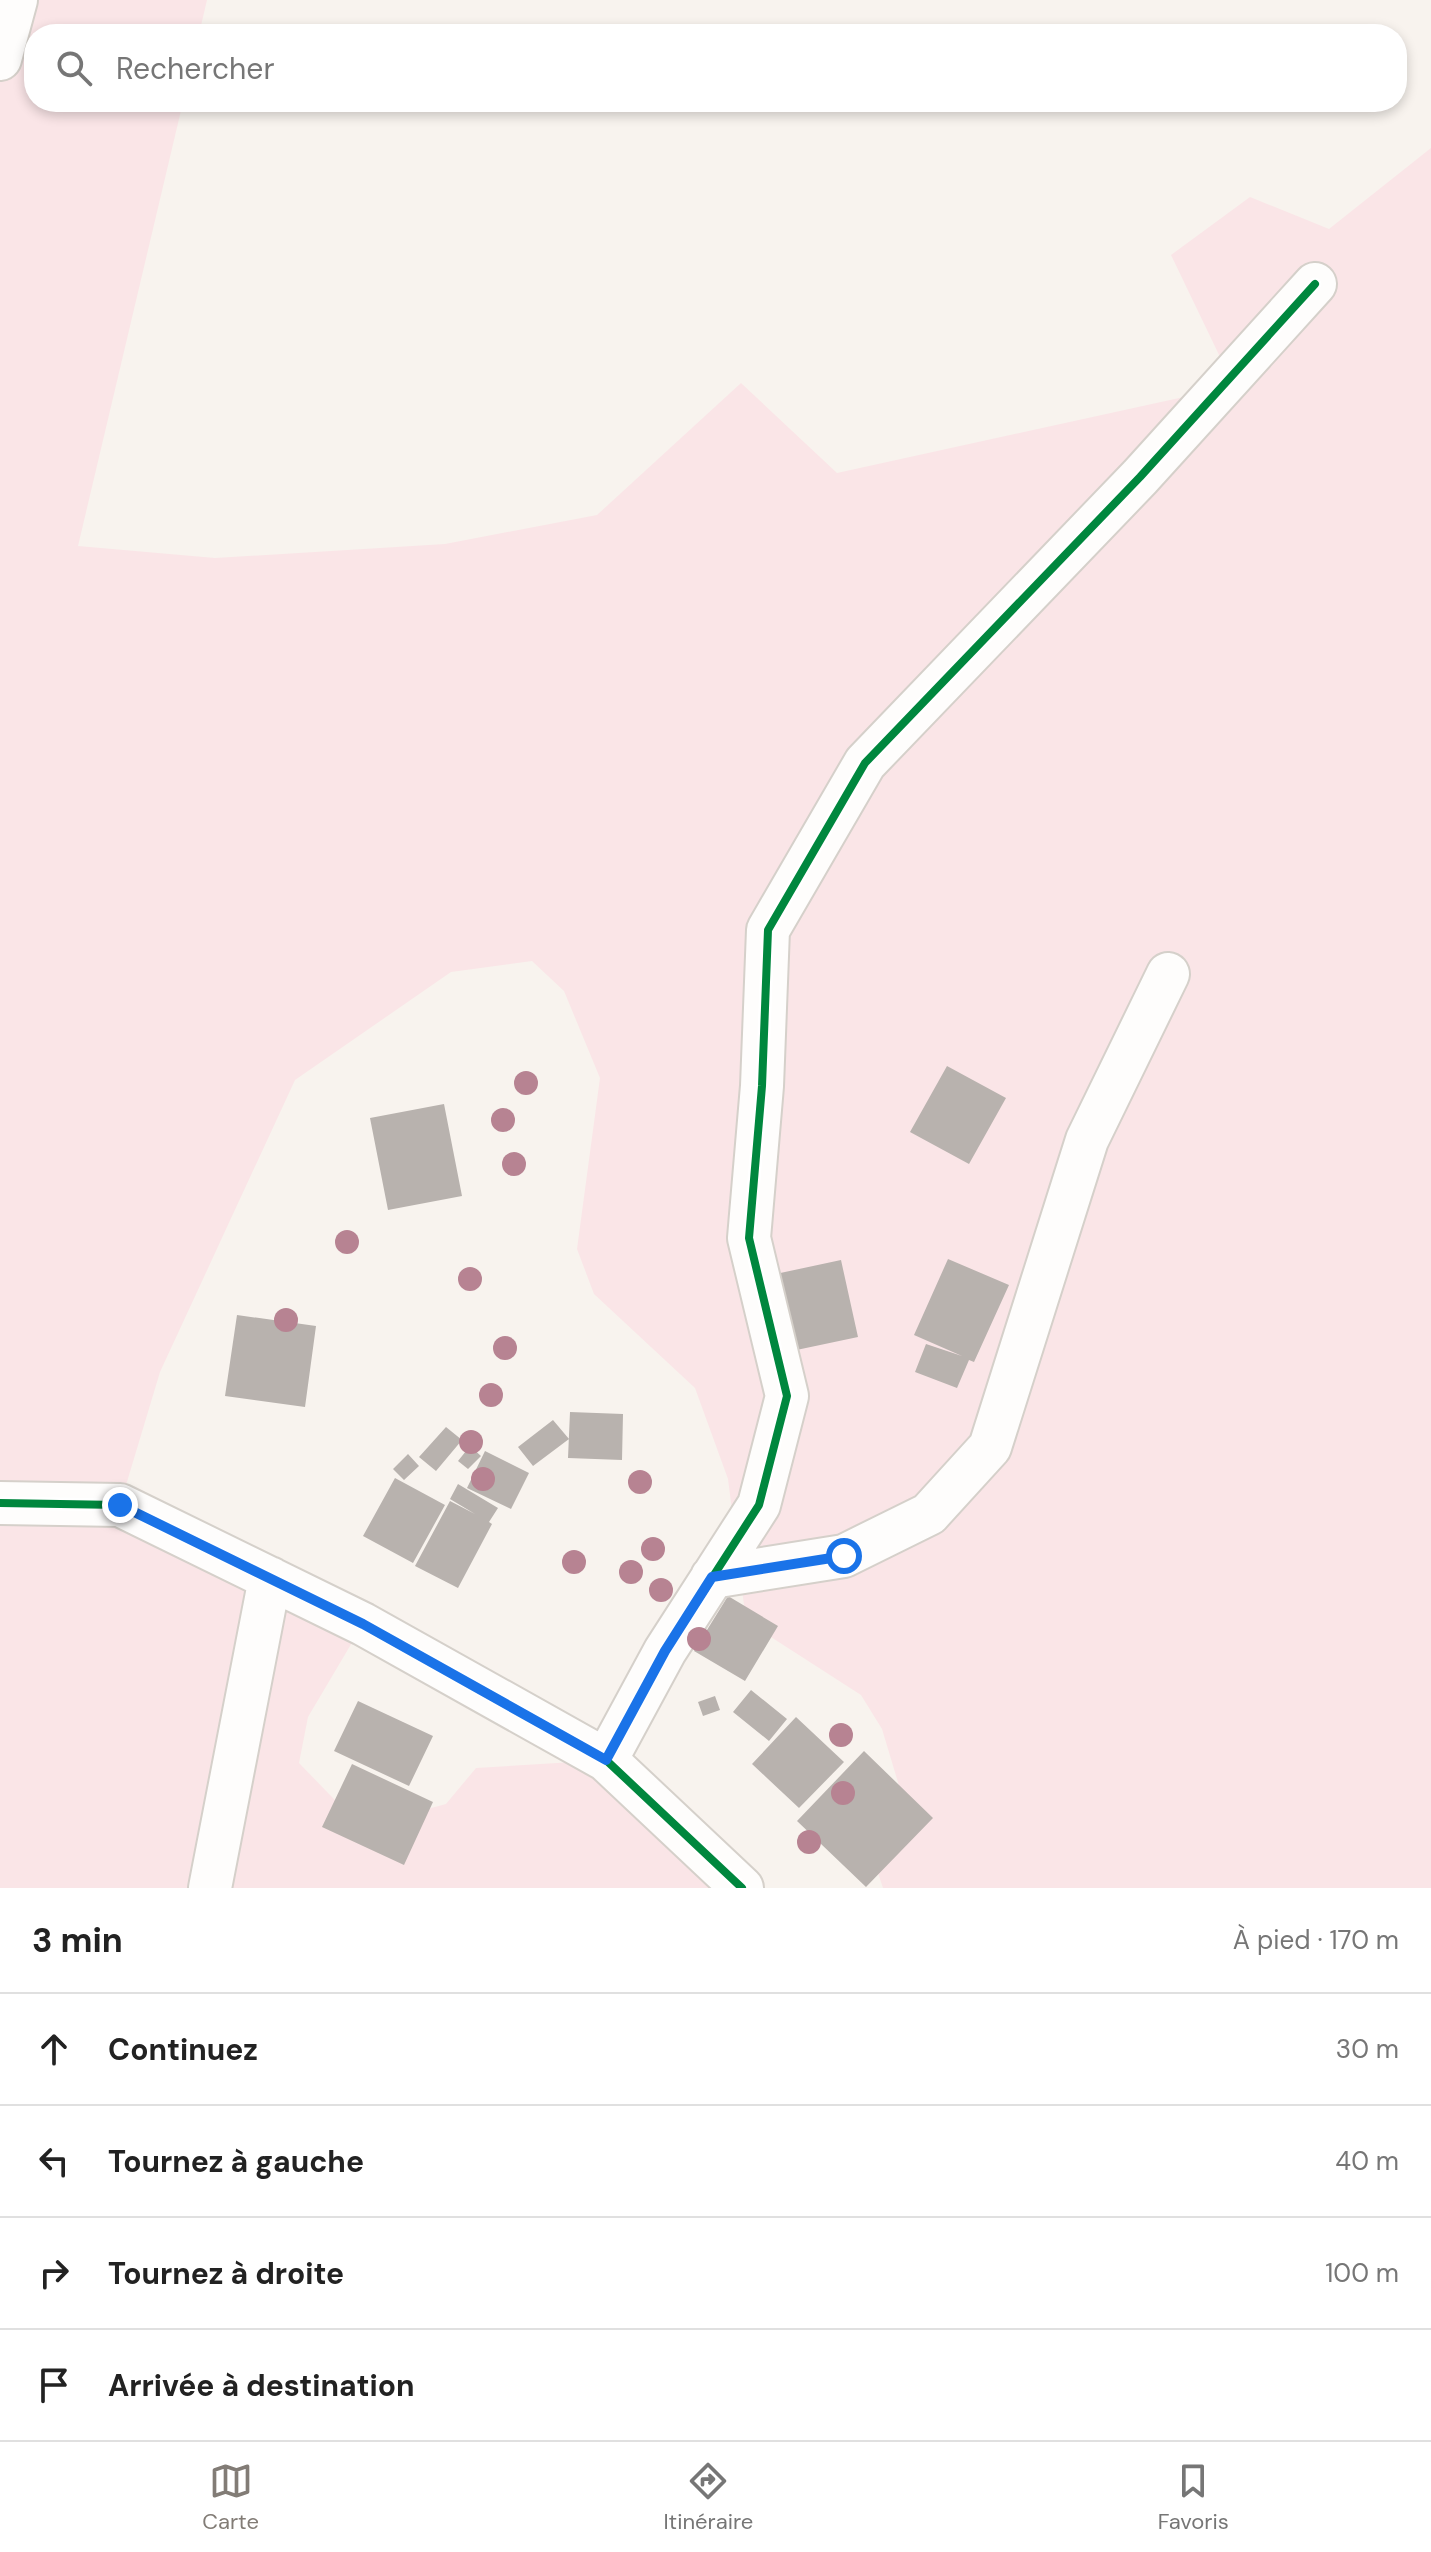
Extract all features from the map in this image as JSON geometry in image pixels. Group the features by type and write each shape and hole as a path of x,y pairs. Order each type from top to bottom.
{"street":[{"path":"0,59 16,0"},
{"path":"606,1760 665,1651 759,1505 787,1396 749,1238 762,1086 768,930 865,763 1140,477 1315,284"},
{"path":"712,1577 844,1556 929,1514 990,1447 1087,1140 1168,974"},
{"path":"0,1503 120,1505 363,1624 606,1760 742,1888"},
{"path":"210,1888 270,1578"}],"shaded area":[{"path":"0,0 207,0 201,24 24,24 24,112 181,112 78,546 215,558 445,544 597,515 741,383 837,473 1234,386 1171,255 1250,197 1329,229 1431,148 1431,1888 883,1888 878,1873 900,1789 882,1729 861,1695 746,1621 728,1479 695,1388 594,1294 577,1249 600,1078 564,991 532,961 451,972 295,1080 160,1372 120,1505 363,1624 308,1717 299,1763 361,1827 446,1804 476,1768 606,1760 742,1888 0,1888"}],"building":[{"path":"947,1066 1006,1098 969,1164 910,1132"},
{"path":"444,1104 462,1196 388,1210 370,1118"},
{"path":"948,1259 1009,1285 974,1362 969,1360 957,1388 915,1372 926,1344 962,1356 914,1335"},
{"path":"841,1260 858,1337 787,1352 771,1275"},
{"path":"237,1315 316,1326 305,1407 225,1396"},
{"path":"570,1412 623,1414 622,1460 568,1458"},
{"path":"553,1420 569,1439 533,1466 518,1447"},
{"path":"446,1427 462,1440 436,1471 419,1457"},
{"path":"470,1446 481,1456 468,1469 458,1461"},
{"path":"485,1451 529,1473 511,1509 467,1488"},
{"path":"408,1454 419,1466 404,1480 393,1469"},
{"path":"395,1478 445,1505 413,1563 363,1536"},
{"path":"458,1484 498,1508 458,1588 415,1566 450,1501 475,1514 450,1499"},
{"path":"728,1596 778,1626 745,1681 694,1651"},
{"path":"751,1690 787,1719 769,1741 733,1712"},
{"path":"715,1696 720,1710 703,1716 698,1702"},
{"path":"358,1701 433,1736 409,1786 334,1751"},
{"path":"796,1717 844,1762 799,1808 752,1764"},
{"path":"864,1751 933,1818 866,1887 797,1821"},
{"path":"352,1764 433,1802 404,1865 322,1827"}],"cycle path":[{"path":"606,1760 665,1651 759,1505 787,1396 749,1238 762,1086 768,930 865,763 1140,477 1315,284"},
{"path":"0,1503 120,1505 363,1624 606,1760 742,1888"}],"route":[{"path":"120,1505 363,1624 606,1760 665,1651 712,1577 844,1556"}]}
